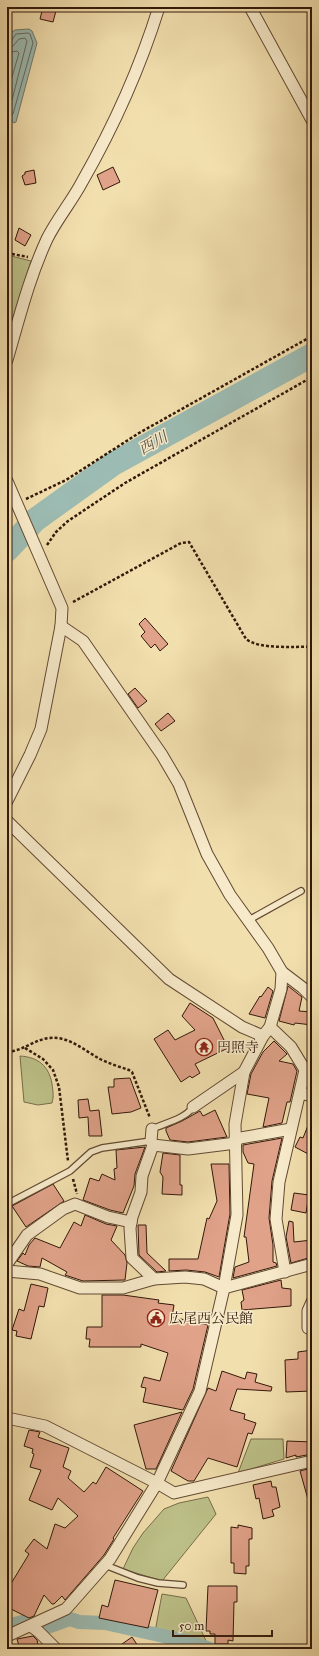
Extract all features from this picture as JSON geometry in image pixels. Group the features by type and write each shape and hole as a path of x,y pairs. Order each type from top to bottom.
{"street":[{"path":"7,360 22,308 48,237 82,183 120,111 148,42 159,7"},
{"path":"250,7 312,120"},
{"path":"7,481 62,608 62,626 41,729 7,801"},
{"path":"62,626 83,641 162,755 179,784 207,854 230,894 268,948 282,972 307,986 312,997"},
{"path":"7,821 169,979 242,1027 267,1031 291,1047 306,1070 279,1182 276,1219 285,1272"},
{"path":"7,1636 66,1609 105,1565 141,1511 157,1483 200,1391 224,1288 237,1214 235,1124 244,1072 267,1031 279,1000 282,972"},
{"path":"193,1106 244,1072"},
{"path":"300,1093 312,1096"},
{"path":"152,1129 152,1143 131,1222 132,1258 154,1279"},
{"path":"152,1143 188,1149 236,1141 291,1129"},
{"path":"7,1264 27,1235 63,1209 75,1204 108,1217 131,1222"},
{"path":"7,1271 40,1274 80,1288 123,1288 154,1279 185,1277 204,1279 224,1288 312,1264"},
{"path":"308,1328 308,1311 312,1302"},
{"path":"7,1418 45,1426 174,1493 312,1461"},
{"path":"31,1626 56,1649"}],"lane":[{"path":"249,920 300,891"},
{"path":"152,1129 179,1117 190,1110 193,1106"},
{"path":"7,1204 70,1171 91,1152 102,1148 152,1143"},
{"path":"105,1565 138,1578 158,1583 183,1585"}],"path":[{"path":"7,253 39,259"},
{"path":"19,508 139,433 312,336"},
{"path":"37,552 68,521 125,483 312,377"},
{"path":"62,608 181,543 189,542 246,639 250,643 265,646 312,647"},
{"path":"7,1052 17,1052 49,1038 58,1038 67,1040 111,1064 129,1070 135,1077 152,1121 152,1129"},
{"path":"24,1048 44,1059 54,1070 59,1086 61,1115 70,1171 79,1206"}],"green space":[{"path":"7,255 31,261 7,336"},
{"path":"20,1056 32,1058 45,1067 51,1078 53,1096 52,1103 38,1105 24,1102"},
{"path":"251,1439 283,1439 284,1459 238,1473"},
{"path":"208,1497 216,1514 162,1581 123,1569 133,1548 143,1533 164,1509 179,1503"},
{"path":"162,1594 186,1598 208,1645 155,1632"}],"water":[{"path":"29,29 32,31 37,43 16,122 14,123 7,117 6,64 8,43 10,33 15,30"}],"building":[{"path":"43,7 57,7 53,22 40,19"},
{"path":"113,167 120,182 103,190 97,175"},
{"path":"34,170 36,183 25,185 22,176 25,172"},
{"path":"19,228 31,235 25,246 15,240"},
{"path":"145,618 168,644 160,651 155,644 151,648 141,636 145,632 139,624"},
{"path":"135,688 147,701 138,708 128,694"},
{"path":"168,713 175,721 161,731 155,724"},
{"path":"288,986 302,997 299,1011 312,1012 312,1025 295,1023 294,1025 279,1021"},
{"path":"268,987 273,991 265,1018 249,1014 260,996 261,997"},
{"path":"190,1003 213,1018 228,1048 195,1064 200,1073 192,1078 190,1076 181,1082 154,1039 168,1030 175,1040 195,1030 182,1016"},
{"path":"274,1041 287,1054 279,1061 293,1064 297,1071 290,1102 287,1102 282,1123 263,1127 269,1098 247,1094 251,1074 263,1052"},
{"path":"130,1078 141,1108 131,1112 112,1114 108,1087 114,1087 114,1079"},
{"path":"88,1099 90,1111 99,1110 102,1136 89,1136 88,1117 79,1118 78,1100"},
{"path":"215,1110 227,1137 188,1142 170,1140 166,1128 200,1111 203,1116"},
{"path":"311,1118 312,1156 295,1147 300,1137 303,1138"},
{"path":"282,1138 272,1181 269,1218 273,1245 273,1262 276,1263 277,1266 233,1278 235,1267 249,1262 246,1237 244,1237 254,1164 248,1163 243,1152 243,1145"},
{"path":"145,1147 135,1174 134,1186 123,1213 83,1200 90,1178 99,1181 102,1174 115,1180 114,1169 117,1168 116,1150"},
{"path":"163,1153 180,1155 180,1185 182,1185 182,1195 162,1194 163,1177 160,1172"},
{"path":"211,1164 229,1164 230,1214 219,1277 205,1272 186,1270 169,1271 169,1259 198,1259 207,1218 209,1219 217,1201"},
{"path":"53,1184 64,1201 26,1227 12,1206"},
{"path":"294,1193 309,1195 306,1213 291,1210"},
{"path":"85,1215 106,1224 117,1226 111,1240 125,1255 127,1263 125,1280 83,1281 65,1275 67,1272 42,1258 40,1267 28,1266 17,1261 23,1253 25,1255 29,1245 35,1238 60,1248 74,1222 81,1226"},
{"path":"289,1221 293,1222 294,1242 312,1240 312,1257 291,1263 286,1237"},
{"path":"138,1225 146,1225 147,1253 166,1271 157,1272 139,1255"},
{"path":"281,1280 282,1288 291,1289 291,1306 242,1310 241,1302 244,1300 242,1290"},
{"path":"31,1284 48,1288 44,1307 39,1306 31,1339 16,1336 17,1331 12,1330 19,1309 24,1311"},
{"path":"102,1295 123,1295 159,1300 158,1303 174,1305 172,1317 208,1325 193,1389 183,1410 143,1402 146,1388 141,1387 144,1377 160,1381 168,1353 141,1344 141,1347 89,1347 90,1339 86,1339 87,1327 102,1327"},
{"path":"312,1350 312,1391 286,1392 285,1360 298,1359 298,1352"},
{"path":"222,1371 245,1379 247,1372 257,1374 255,1382 272,1387 271,1391 237,1389 230,1410 245,1414 244,1419 256,1423 252,1434 248,1433 237,1467 208,1458 194,1481 188,1481 171,1471 208,1388 216,1391"},
{"path":"182,1412 156,1469 146,1469 134,1425"},
{"path":"29,1430 40,1432 38,1437 69,1448 63,1467 71,1471 68,1478 84,1492 93,1482 96,1484 106,1467 143,1491 104,1555 65,1600 62,1596 54,1604 52,1604 44,1595 34,1616 29,1618 7,1607 7,1579 12,1582 29,1554 25,1551 34,1539 47,1549 55,1524 65,1528 78,1516 58,1498 52,1510 29,1500 41,1470 30,1467 34,1454 32,1453 33,1449 24,1446"},
{"path":"287,1441 312,1442 312,1454 296,1457 296,1455 286,1458"},
{"path":"312,1468 312,1503 309,1503 300,1471"},
{"path":"271,1481 272,1487 276,1487 280,1507 272,1510 274,1516 263,1519 259,1498 256,1499 253,1485"},
{"path":"238,1525 252,1528 252,1539 249,1539 249,1566 246,1566 246,1574 234,1573 234,1563 231,1563 231,1527 238,1528"},
{"path":"115,1580 158,1590 148,1628 99,1618 102,1605 108,1607"},
{"path":"208,1586 237,1586 237,1602 234,1602 233,1641 228,1640 228,1644 215,1644 215,1634 210,1634 210,1631 206,1631"},
{"path":"33,1636 37,1640 39,1649 20,1649 17,1639"},
{"path":"132,1637 140,1649 115,1649"}],"waterway":[{"name":"西川","path":"7,550 35,520 113,464 312,355"},
{"path":"45,1628 70,1619 79,1622 105,1623 186,1641 210,1649"},
{"path":"7,1626 26,1621"}],"place":[{"name":"円照寺","path":"204,1047"},
{"name":"広尾西公民館","path":"156,1318"}]}
